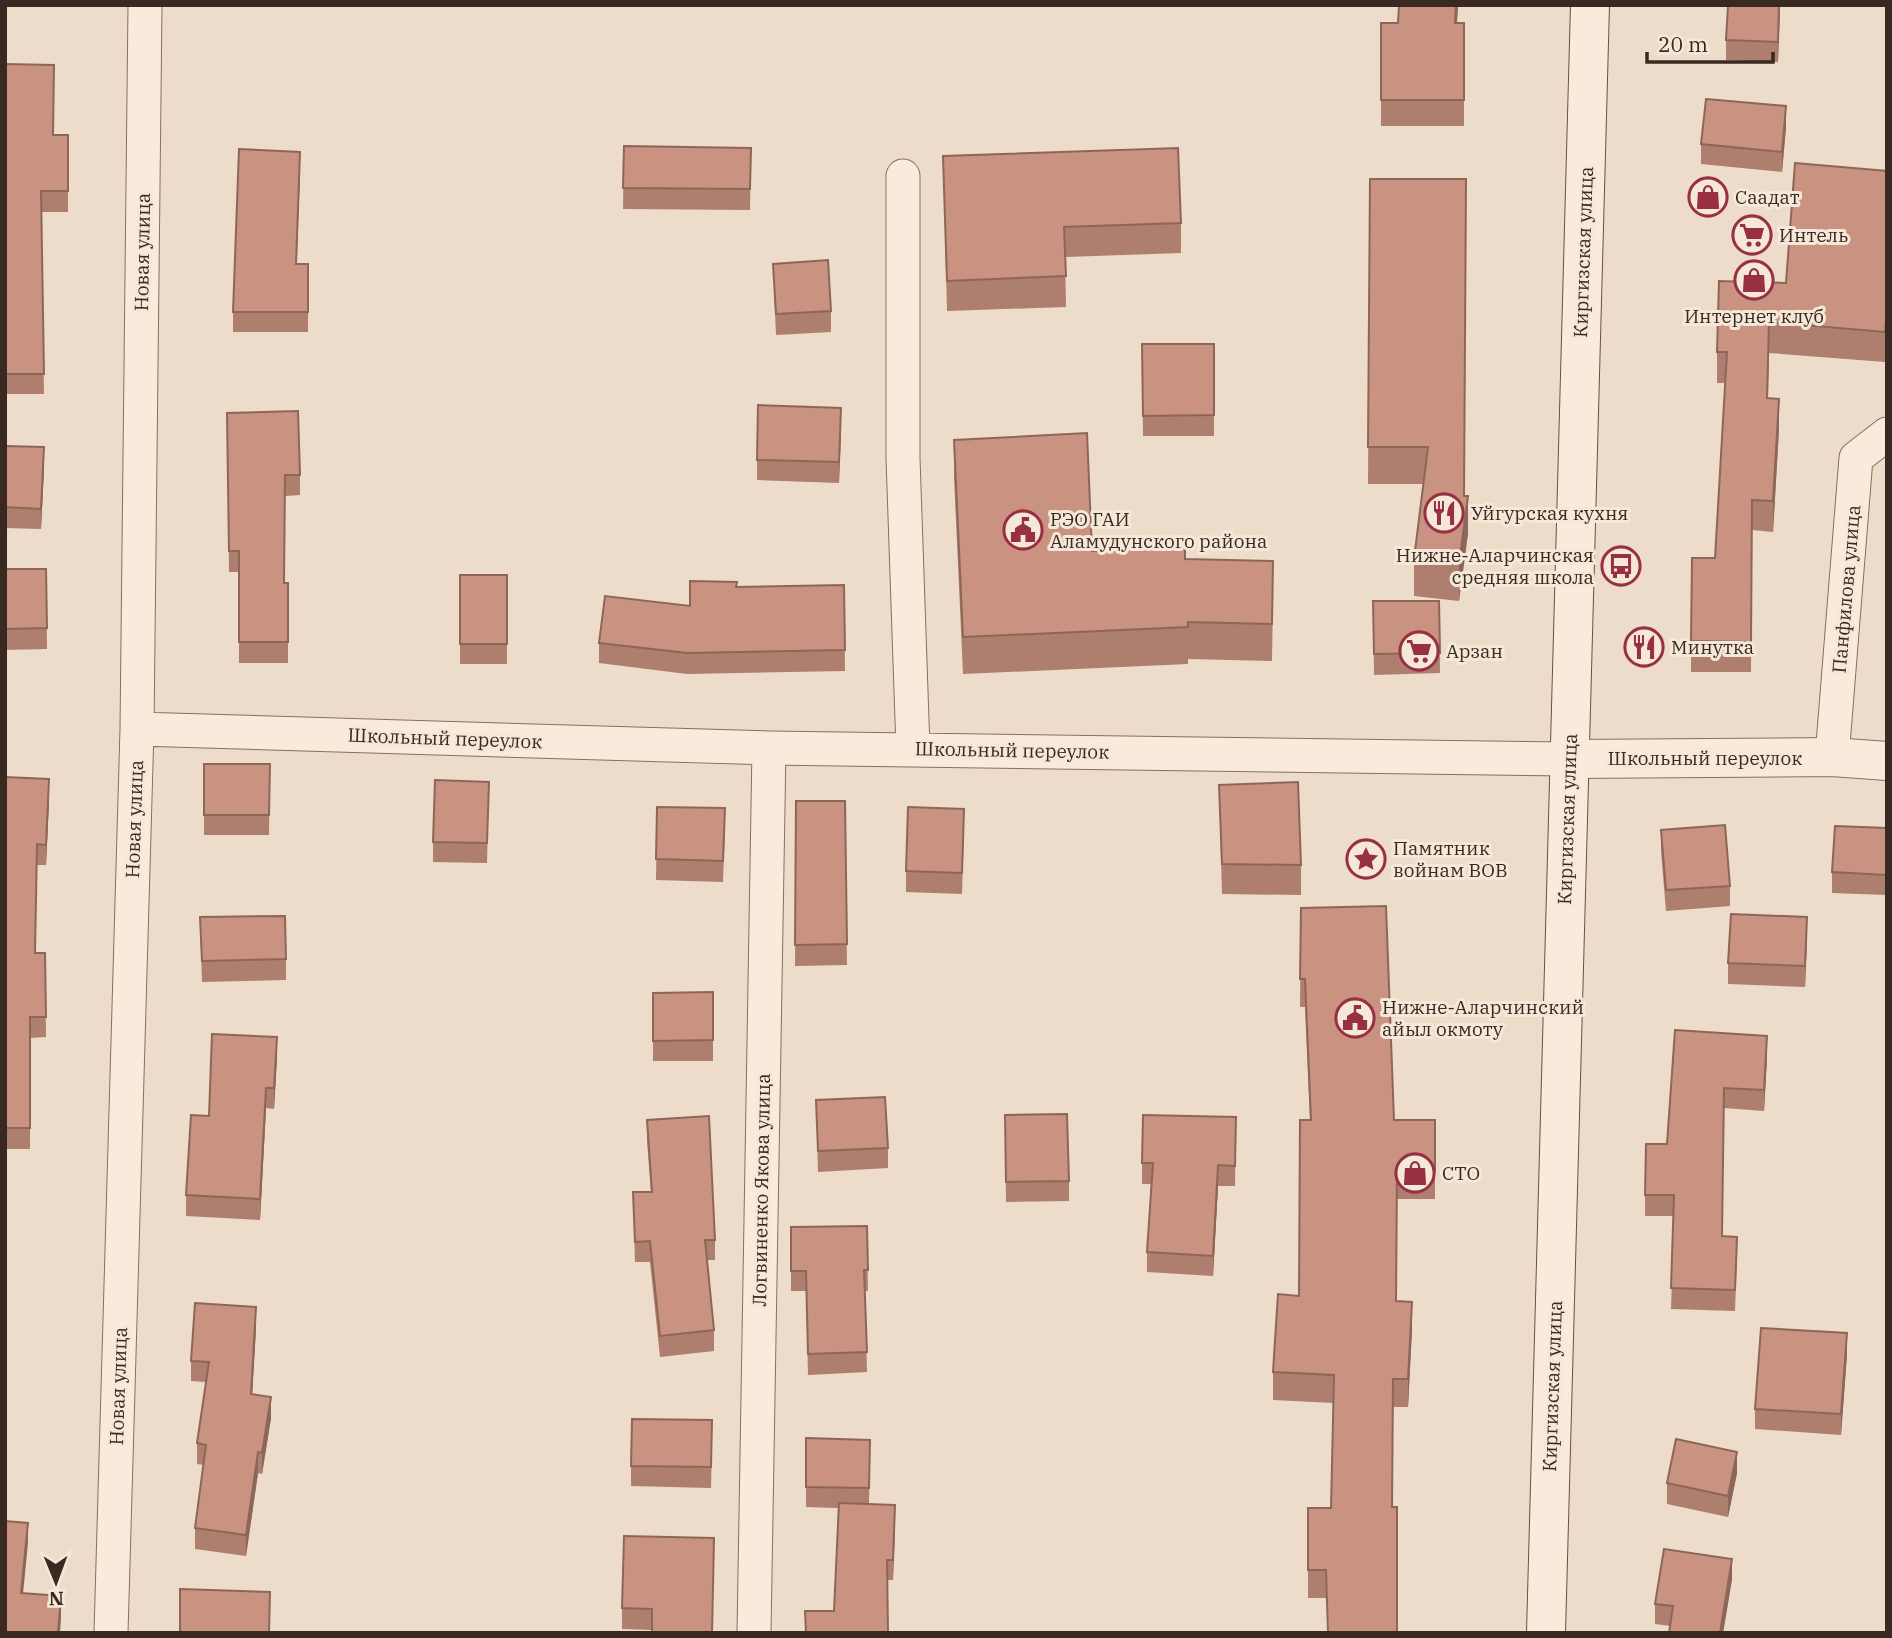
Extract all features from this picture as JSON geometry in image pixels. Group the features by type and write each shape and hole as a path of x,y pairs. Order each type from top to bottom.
{"main road":[{"name":"Киргизская улица","path":"1546,1633 1590,5"},
{"name":"Школьный переулок","path":"1569,759 1832,757 1887,761"}],"street":[{"name":"Новая улица","path":"111,1633 137,729 145,5"},
{"path":"903,176 903,458 912,749"},
{"name":"Панфилова улица","path":"1832,757 1856,458 1887,435"},
{"name":"Школьный переулок","path":"137,729 769,748 1569,759"},
{"name":"Логвиненко Якова улица","path":"754,1633 769,748"}],"building":[{"path":"1399,5 1456,5 1455,23 1464,23 1464,100 1381,100 1381,23 1398,23"},
{"path":"1728,5 1779,5 1778,42 1726,40"},
{"path":"5,64 54,65 53,135 68,135 68,191 41,191 44,374 5,374"},
{"path":"1706,99 1786,106 1782,152 1701,144"},
{"path":"624,146 751,148 750,189 623,188"},
{"path":"1178,148 1181,223 1064,227 1066,276 947,281 943,156"},
{"path":"239,149 300,152 296,264 308,264 308,312 233,312"},
{"path":"1795,163 1887,171 1885,332 1769,322 1767,398 1779,399 1773,501 1752,500 1751,642 1691,641 1692,558 1715,558 1727,352 1717,352 1719,281 1786,283"},
{"path":"1370,179 1466,179 1464,496 1468,496 1459,564 1414,559 1428,447 1368,447"},
{"path":"828,260 831,311 776,314 773,264"},
{"path":"1142,344 1214,344 1214,415 1143,416"},
{"path":"758,405 841,408 839,462 757,460"},
{"path":"298,411 300,475 285,475 284,583 288,583 288,642 239,642 239,551 229,551 227,413"},
{"name":"РЭО ГАИ Аламудунского района","path":"1087,433 1092,551 1185,546 1185,559 1273,561 1272,624 1188,622 1188,627 963,637 954,440"},
{"path":"5,446 44,447 41,509 5,507"},
{"path":"5,569 46,569 47,628 5,629"},
{"path":"460,575 507,575 507,644 460,644"},
{"path":"690,581 737,582 736,587 844,585 845,650 687,653 599,643 605,596 690,606"},
{"path":"1373,601 1439,601 1440,653 1374,654"},
{"path":"204,764 270,764 269,815 204,815"},
{"path":"5,777 49,779 46,845 37,844 35,953 45,953 46,1017 30,1017 30,1128 5,1128"},
{"path":"435,780 489,782 487,843 433,842"},
{"path":"1298,782 1301,865 1222,864 1219,785"},
{"path":"796,801 845,801 847,944 795,945"},
{"path":"657,807 725,808 723,861 656,859"},
{"path":"908,807 964,809 962,873 906,871"},
{"path":"1725,825 1730,886 1666,890 1661,830"},
{"path":"1835,826 1887,828 1887,875 1832,872"},
{"path":"1386,906 1394,1120 1435,1120 1435,1171 1397,1171 1396,1301 1412,1302 1408,1379 1393,1379 1392,1507 1397,1507 1397,1633 1328,1633 1326,1570 1308,1570 1308,1508 1331,1508 1334,1375 1273,1372 1278,1294 1299,1296 1300,1120 1311,1120 1305,979 1300,979 1301,908"},
{"path":"1731,914 1807,917 1805,966 1728,963"},
{"path":"285,916 286,959 202,961 200,917"},
{"path":"713,992 713,1040 653,1041 653,993"},
{"path":"1675,1030 1767,1036 1764,1090 1724,1088 1722,1236 1737,1237 1735,1290 1671,1288 1674,1195 1645,1195 1646,1144 1667,1144"},
{"path":"212,1034 277,1037 274,1088 266,1088 260,1199 186,1195 191,1115 209,1116"},
{"path":"885,1097 888,1148 818,1151 816,1100"},
{"path":"1067,1114 1069,1181 1006,1182 1005,1115"},
{"path":"1143,1115 1236,1117 1235,1166 1218,1165 1213,1256 1147,1252 1153,1163 1142,1163"},
{"path":"709,1116 715,1240 705,1240 714,1330 660,1336 650,1241 635,1242 633,1192 652,1192 647,1120"},
{"path":"867,1226 868,1270 864,1270 867,1352 808,1354 806,1271 791,1271 791,1227"},
{"path":"195,1303 256,1307 251,1394 271,1397 262,1453 258,1452 246,1535 195,1528 206,1445 197,1443 209,1362 191,1361"},
{"path":"1761,1328 1847,1333 1841,1414 1755,1409"},
{"path":"632,1419 712,1420 711,1467 631,1466"},
{"path":"806,1438 870,1440 869,1488 806,1487"},
{"path":"1676,1439 1737,1452 1728,1496 1667,1483"},
{"path":"839,1503 895,1505 893,1560 887,1560 888,1633 806,1633 805,1611 834,1611"},
{"path":"5,1521 28,1523 21,1593 61,1596 58,1633 5,1633"},
{"path":"624,1536 714,1538 712,1633 652,1633 652,1609 622,1608"},
{"path":"1664,1549 1732,1559 1720,1633 1669,1633 1673,1606 1655,1604"},
{"path":"180,1589 270,1592 269,1633 180,1633"}],"place":[{"name":"Саадат","path":"1708,197"},
{"name":"Интель","path":"1752,235"},
{"name":"Интернет клуб","path":"1754,280"},
{"name":"Уйгурская кухня","path":"1444,513"},
{"name":"РЭО ГАИ Аламудунского района","path":"1023,530"},
{"name":"Нижне-Аларчинская средняя школа","path":"1621,566"},
{"name":"Минутка","path":"1644,647"},
{"name":"Арзан","path":"1419,651"},
{"name":"Памятник войнам ВОВ","path":"1366,859"},
{"name":"Нижне-Аларчинский айыл окмоту","path":"1355,1018"},
{"name":"СТО","path":"1415,1173"}]}
